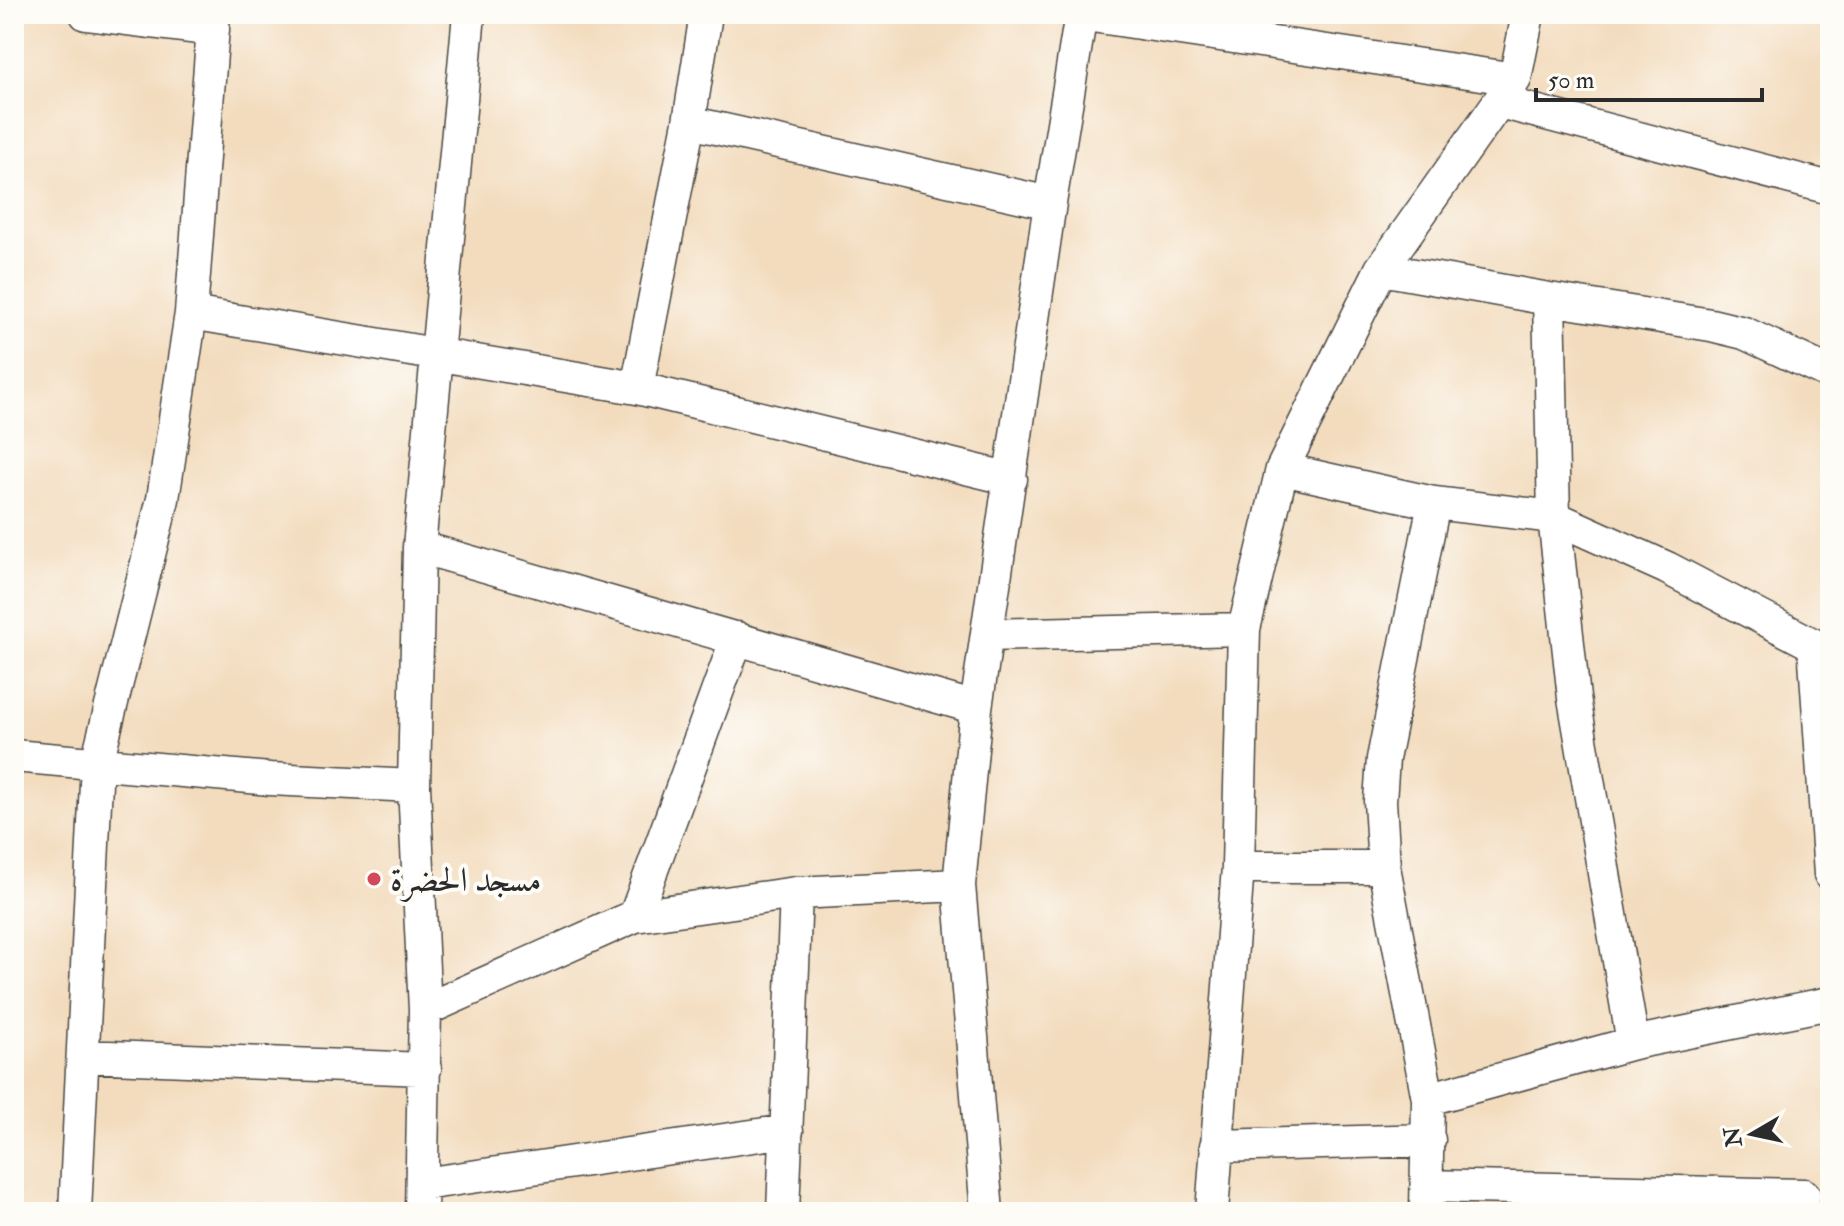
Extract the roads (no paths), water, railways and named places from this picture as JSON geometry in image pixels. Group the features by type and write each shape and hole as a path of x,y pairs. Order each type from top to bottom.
{"street":[{"path":"75,1212 97,762 163,499 191,313 213,22 86,14"},
{"path":"469,14 419,547 414,786 425,1010 422,1198 787,1131"},
{"path":"637,388 689,122 706,14"},
{"path":"987,1212 959,885 976,708 1080,14 1507,91 1830,188"},
{"path":"1212,1212 1238,867 1244,629 1282,469 1381,269 1507,91 1528,14"},
{"path":"689,122 1050,203"},
{"path":"1381,269 1711,325 1744,333 1830,373"},
{"path":"1549,299 1554,517 1574,698 1633,1043"},
{"path":"191,313 637,388 1011,479"},
{"path":"1282,469 1434,503 1554,517 1667,568 1822,647 1830,874"},
{"path":"1434,503 1383,759 1380,801 1384,867 1428,1099 1426,1199 1812,1201"},
{"path":"419,547 976,708"},
{"path":"987,635 1244,629"},
{"path":"635,916 737,638"},
{"path":"14,756 270,779 414,786"},
{"path":"1238,867 1384,867"},
{"path":"425,1010 635,916 796,893 959,885"},
{"path":"783,1212 796,893"},
{"path":"1428,1099 1633,1043 1830,1003"},
{"path":"83,1056 425,1069"},
{"path":"1216,1146 1429,1140"}],"place":[{"name":"مسجد الحضرة","path":"374,879"}]}
